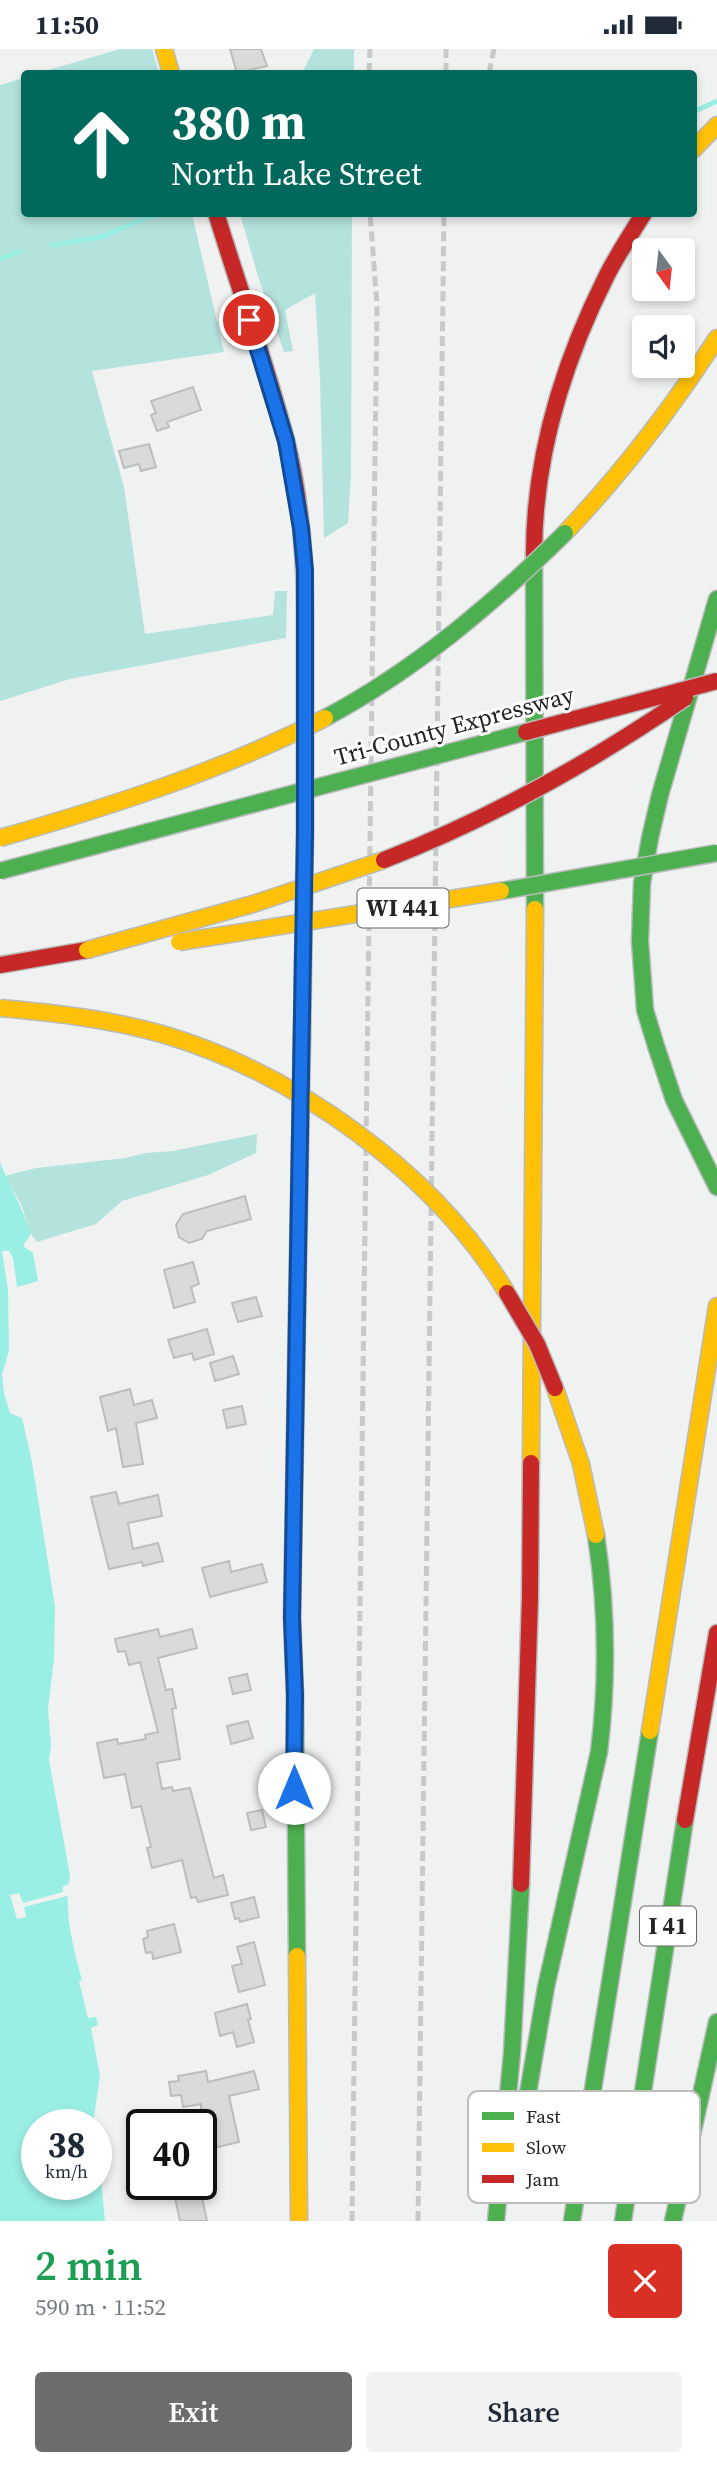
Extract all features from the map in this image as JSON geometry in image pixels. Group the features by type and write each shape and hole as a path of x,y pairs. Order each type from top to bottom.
{"main road":[{"path":"164,49 171,70"},
{"path":"697,146 717,125"},
{"path":"217,217 286,441 301,528 305,610 305,833 292,1618 295,1695 299,2221"},
{"path":"508,2091 519,1946 530,1598 535,1017 534,524 545,440 582,329 607,275 642,217"},
{"path":"0,838 163,789 262,749 316,722 397,674 460,629 511,586 589,509 688,385 717,338"},
{"path":"717,599 660,795 642,883 640,941 645,1010 674,1100 717,1187"},
{"path":"87,950 129,936 275,898 420,845 554,781 717,678"},
{"name":"Tri-County Expressway","path":"0,871 717,678"},
{"name":"WI 441","path":"0,965 87,950 153,947 717,853"},
{"path":"0,1007 83,1016 182,1040 251,1069 337,1118 421,1188 477,1250 538,1346 580,1462 600,1550 607,1625 599,1752 546,1987 528,2091"},
{"name":"I 41","path":"593,2091 717,1305"},
{"name":"I 41","path":"643,2091 678,1857 717,1633"},
{"path":"700,2105 701,2087 717,2022"},
{"path":"701,2101 710,2088 717,2068"},
{"path":"496,2221 498,2203"},
{"path":"511,2221 513,2203"},
{"name":"I 41","path":"572,2221 575,2203"},
{"name":"I 41","path":"623,2221 626,2203"},
{"path":"673,2221 677,2203"}],"shaded area":[{"path":"120,49 152,49 158,70 48,70"},
{"path":"314,49 354,49 354,70 304,70"},
{"path":"21,79 21,217 193,217 224,352 92,371 124,487 145,634 273,615 275,591 287,591 286,638 70,679 0,701 0,85"},
{"path":"241,217 352,217 351,473 348,523 324,538 315,293 285,310 293,351 284,352"},
{"path":"257,1134 256,1153 208,1175 122,1201 96,1224 37,1242 31,1234 21,1204 5,1176 36,1168 173,1151"}],"water":[{"path":"0,1162 31,1234 23,1246 33,1253 38,1281 17,1287 13,1258 9,1251 2,1251 8,1290 9,1350 2,1375 4,1393 10,1413 22,1418 32,1462 55,1606 54,1658 48,1709 51,1745 49,1760 70,1875 68,1915 72,1942 88,2018 96,2017 98,2025 91,2028 100,2076 95,2109 21,2109 21,2200 103,2200 105,2221 0,2221"}],"pier":[{"path":"71,1884 71,1895 24,1907 26,1917 17,1919 10,1895 19,1893 23,1903 63,1892 63,1886"}],"building":[{"path":"230,49 261,49 267,66 236,70"},
{"path":"193,387 201,410 167,422 169,427 157,431 151,415 156,413 151,401"},
{"path":"149,444 156,467 141,471 139,464 124,468 119,451"},
{"path":"245,1196 251,1219 207,1231 202,1239 189,1243 179,1237 176,1225 183,1214"},
{"path":"193,1262 199,1284 191,1287 195,1302 174,1308 164,1270"},
{"path":"256,1297 262,1316 238,1322 232,1303"},
{"path":"207,1329 214,1354 194,1360 192,1353 174,1358 168,1340"},
{"path":"233,1356 239,1374 215,1381 210,1363"},
{"path":"130,1389 134,1405 152,1400 157,1418 136,1423 143,1464 123,1467 116,1428 108,1431 100,1397"},
{"path":"242,1406 246,1424 227,1428 223,1410"},
{"path":"116,1492 119,1504 158,1495 162,1516 128,1523 133,1549 158,1543 163,1561 109,1569 91,1497"},
{"path":"229,1561 231,1572 262,1564 267,1582 210,1597 202,1568"},
{"path":"158,1629 160,1637 192,1629 197,1648 158,1658 166,1690 172,1689 176,1708 172,1709 180,1759 157,1763 162,1789 172,1787 173,1791 190,1788 214,1878 223,1875 228,1895 198,1902 196,1897 191,1898 182,1860 152,1868 147,1848 151,1847 141,1806 132,1808 125,1774 104,1778 97,1743 117,1739 118,1744 146,1739 145,1735 158,1732 140,1662 129,1665 125,1651 118,1652 115,1639"},
{"path":"247,1674 251,1690 233,1694 229,1678"},
{"path":"248,1721 253,1738 231,1744 227,1726"},
{"path":"262,1810 266,1827 251,1830 247,1813"},
{"path":"254,1897 259,1917 240,1922 239,1918 235,1919 231,1903"},
{"path":"174,1924 181,1952 153,1959 152,1952 146,1953 143,1939 148,1937 147,1931"},
{"path":"254,1942 265,1985 239,1992 232,1966 242,1964 237,1947"},
{"path":"247,2004 254,2042 237,2047 233,2032 220,2036 215,2013"},
{"path":"206,2071 208,2082 254,2071 259,2089 229,2096 239,2142 217,2147 217,2109 201,2109 201,2104 183,2107 181,2095 171,2096 169,2082 179,2081 178,2076"},
{"path":"175,2200 203,2200 207,2221 180,2221"}],"waterway":[{"path":"697,110 717,101"},
{"path":"52,245 102,237 150,217"},
{"path":"0,259 21,251"}],"railway":[{"path":"369,70 370,49"},
{"path":"446,49 446,70"},
{"path":"490,70 494,49"},
{"path":"352,2221 377,305 370,217"},
{"path":"418,2221 444,217"}],"traffic: fast":[{"path":"325,718 390,679 452,634 510,585 565,533"},
{"path":"534,554 535,909"},
{"path":"717,599 650,838 642,883 640,941 645,1010 656,1046 674,1100 717,1187"},
{"path":"302,1038 305,610"},
{"path":"0,871 526,732"},
{"path":"501,891 717,853"},
{"path":"297,1315 292,1618 297,1956"},
{"path":"528,2091 546,1987 599,1752 605,1643 596,1535"},
{"path":"593,2091 650,1731"},
{"path":"643,2091 685,1820"},
{"path":"508,2091 521,1884"},
{"path":"700,2099 717,2022"},
{"path":"496,2221 498,2203"},
{"path":"572,2221 575,2203"},
{"path":"623,2221 626,2203"},
{"path":"673,2221 677,2203"}],"traffic: slow":[{"path":"164,49 170,70"},
{"path":"697,146 717,125"},
{"path":"565,533 646,439 717,338"},
{"path":"0,838 166,786 246,755 325,718"},
{"path":"87,950 253,904 384,860"},
{"path":"179,942 501,891"},
{"path":"531,1463 535,909"},
{"path":"0,1008 82,1017 162,1034 212,1051 311,1101 357,1133 441,1207 477,1249 507,1293"},
{"path":"650,1731 717,1306"},
{"path":"555,1388 581,1464 596,1535"},
{"path":"297,1956 299,2221"}],"traffic: jam":[{"path":"217,217 270,383 291,461 301,525 305,610"},
{"path":"534,554 539,482 545,447 564,377 606,277 642,217"},
{"path":"526,732 717,681"},
{"path":"384,860 463,826 539,788 613,745 685,698"},
{"path":"0,965 87,950"},
{"path":"297,1315 302,1038"},
{"path":"507,1293 537,1344 555,1388"},
{"path":"521,1884 530,1598 531,1463"},
{"path":"685,1820 717,1633"}],"route":[{"path":"249,320 286,441 295,483 305,570 305,833 292,1618 294,1788"}]}
